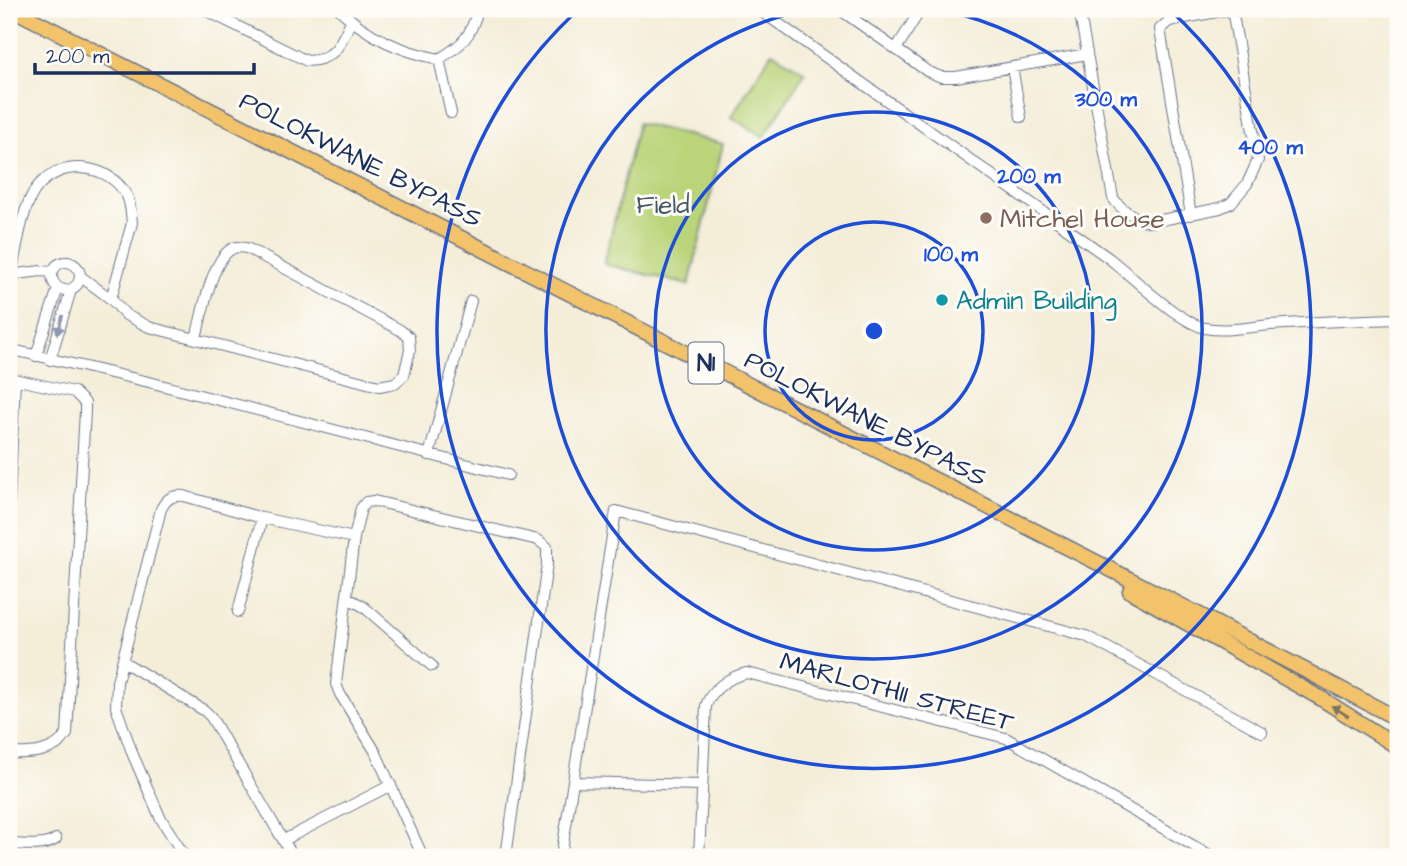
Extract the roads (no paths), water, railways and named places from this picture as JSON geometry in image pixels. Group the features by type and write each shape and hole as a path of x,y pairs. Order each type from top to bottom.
{"highway":[{"name":"POLOKWANE BYPASS","path":"12,9 1194,612 1398,719"},
{"path":"1101,566 1115,582 1322,699 1398,747"},
{"path":"1194,612 1398,709"}],"street":[{"path":"204,9 307,61 321,61 337,50 351,21"},
{"path":"339,9 351,21 382,42 439,59 461,45 474,23 478,9"},
{"path":"758,9 1110,259 1162,302 1205,328 1398,319"},
{"path":"839,9 927,71 941,77 956,77 1087,54"},
{"path":"896,49 921,9"},
{"path":"1079,9 1110,191 1115,203 1146,221 1191,215 1231,203 1247,184 1258,160 1232,9 1169,21 1160,29 1191,215"},
{"path":"439,59 451,113"},
{"path":"1012,67 1021,117"},
{"path":"52,272 10,275 26,208 36,189 50,177 73,167 94,169 115,181 128,197 132,223 111,299"},
{"path":"80,276 111,299 126,315 149,327 379,386 395,383 404,375 410,350 409,337 400,330 249,248 238,247 228,251 214,273 196,338"},
{"path":"50,360 71,290 78,284 80,276 77,267 69,262 59,263 52,272 52,280 58,288 71,290"},
{"path":"36,356 58,288"},
{"path":"429,455 471,301"},
{"path":"9,349 153,383 508,475"},
{"path":"9,501 12,379 74,393 85,403 85,411 67,734 58,745 41,751 29,754 9,753"},
{"path":"185,857 160,817 119,720 115,698 162,509 167,500 176,495 184,496 262,518 354,538"},
{"path":"423,857 375,751 336,684 354,538 366,502 374,501 538,540 547,547 547,564 506,857"},
{"path":"561,857 616,511 1086,636 1262,732"},
{"path":"238,612 262,518"},
{"path":"348,598 364,607 432,666"},
{"path":"124,662 205,711 293,857"},
{"name":"MARLOTHII STREET","path":"698,857 705,712 708,700 714,691 733,678 747,673 1006,738 1213,857"},
{"path":"573,782 702,785"},
{"path":"284,840 391,785"},
{"path":"9,844 40,845 49,844 56,839"}],"place":[{"name":"Mitchel House","path":"986,218"},
{"name":"Admin Building","path":"942,300"}],"park label":[{"name":"Field","path":"663,204"}]}
